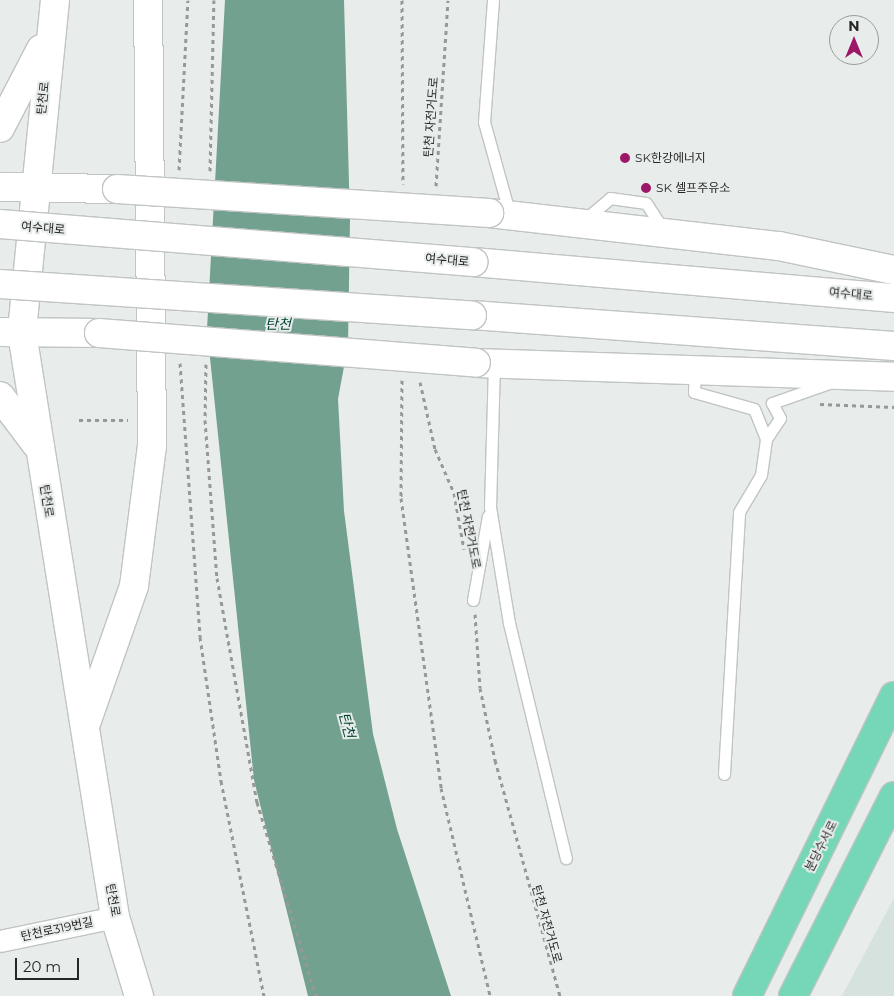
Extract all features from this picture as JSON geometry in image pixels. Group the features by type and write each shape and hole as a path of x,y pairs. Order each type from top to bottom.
{"highway":[{"name":"분당수서로","path":"746,996 894,696"},
{"path":"793,996 894,796"}],"main road":[{"name":"탄천로","path":"55,0 33,189 11,333 37,445 115,917 139,996"},
{"path":"84,729 134,586 152,446 148,0"},
{"path":"0,128 50,32"},
{"path":"0,188 117,188 500,214 779,246 894,270"},
{"name":"여수대로","path":"0,224 894,298"},
{"path":"0,284 472,315 894,346"},
{"path":"11,333 99,333 485,364 894,377"},
{"path":"0,396 37,445"}],"street":[{"name":"탄천로319번길","path":"0,942 115,917"}],"lane":[{"path":"492,0 484,122 500,214"},
{"path":"485,364 490,507 509,623 566,858"},
{"path":"695,372 694,392 754,409 766,439"},
{"path":"724,774 739,512 761,475 766,439 780,418 772,403 849,376"},
{"path":"474,600 490,507"}],"path":[{"path":"179,178 188,0"},
{"path":"402,0 403,191"},
{"name":"탄천 자전거도로","path":"435,190 448,0"},
{"path":"180,358 200,638 221,781 264,996"},
{"path":"402,369 401,498 441,788 490,996"},
{"name":"탄천 자전거도로","path":"418,373 435,450 454,493 467,561"},
{"path":"79,420 138,420"},
{"path":"217,578 257,802 316,996"},
{"name":"탄천 자전거도로","path":"474,600 480,688 495,760 560,996"}],"shaded area":[{"path":"894,898 894,996 842,996"}],"water":[{"name":"탄천","path":"225,0 344,0 350,220 348,345 338,399 344,511 373,734 397,829 451,996 308,996 254,780 207,329"}],"place":[{"name":"SK한강에너지","path":"625,158"},
{"name":"SK 셀프주유소","path":"646,188"}]}
